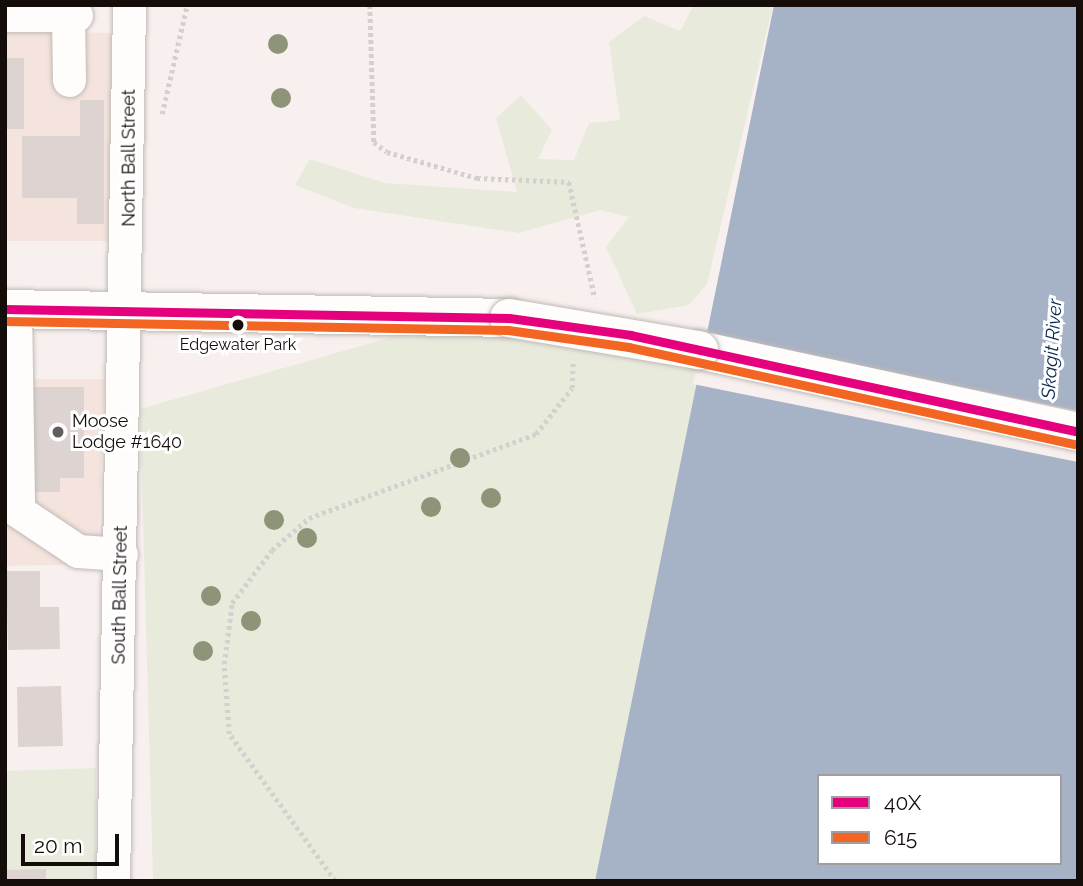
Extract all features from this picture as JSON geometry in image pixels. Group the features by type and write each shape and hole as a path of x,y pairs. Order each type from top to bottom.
{"main road":[{"path":"10,309 509,318 631,335 1078,432"}],"street":[{"name":"North Ball Street","path":"127,310 130,5"},
{"path":"5,15 72,15 68,80"},
{"path":"10,309 18,511 78,551 121,554"},
{"name":"South Ball Street","path":"113,881 127,310"}],"path":[{"path":"370,5 374,142 387,152 477,178 569,181 596,296 592,308"},
{"path":"335,881 229,734 224,664 232,603 272,550 309,518 536,434 572,388 576,353"}],"shaded area":[{"path":"694,5 773,5 707,284 689,305 637,314 606,247 629,217 600,210 519,233 354,208 295,185 310,159 385,183 517,192 496,118 521,95 552,130 538,159 574,160 589,123 620,120 609,42 644,16 680,31"},
{"path":"5,31 115,33 114,241 5,241"},
{"name":"Edgewater Park","path":"465,316 705,346 595,881 153,881 140,409"},
{"path":"5,379 105,379 97,564 5,566"},
{"path":"96,768 96,881 5,881 5,771"}],"water":[{"name":"Skagit River","path":"774,5 1078,5 1078,881 595,881"}],"pier":[{"path":"703,334 1078,411 1078,462 693,384"}],"building":[{"path":"5,58 24,58 24,129 5,129"},
{"path":"80,100 104,100 104,224 77,224 77,198 22,198 22,136 80,136"},
{"name":"Moose Lodge #1640","path":"32,387 84,387 84,478 60,478 60,492 32,492"},
{"path":"6,571 40,571 40,607 59,607 60,649 8,650"},
{"path":"61,686 63,746 18,747 17,687"},
{"path":"46,869 46,881 5,881 5,870"}],"transit line":[{"name":"40X","path":"5,309 509,318 631,335 1078,432"},
{"name":"615","path":"5,321 508,330 629,347 1075,444"}],"place":[{"name":"Edgewater Park","path":"238,325"},
{"name":"Moose Lodge #1640","path":"58,432"}]}
